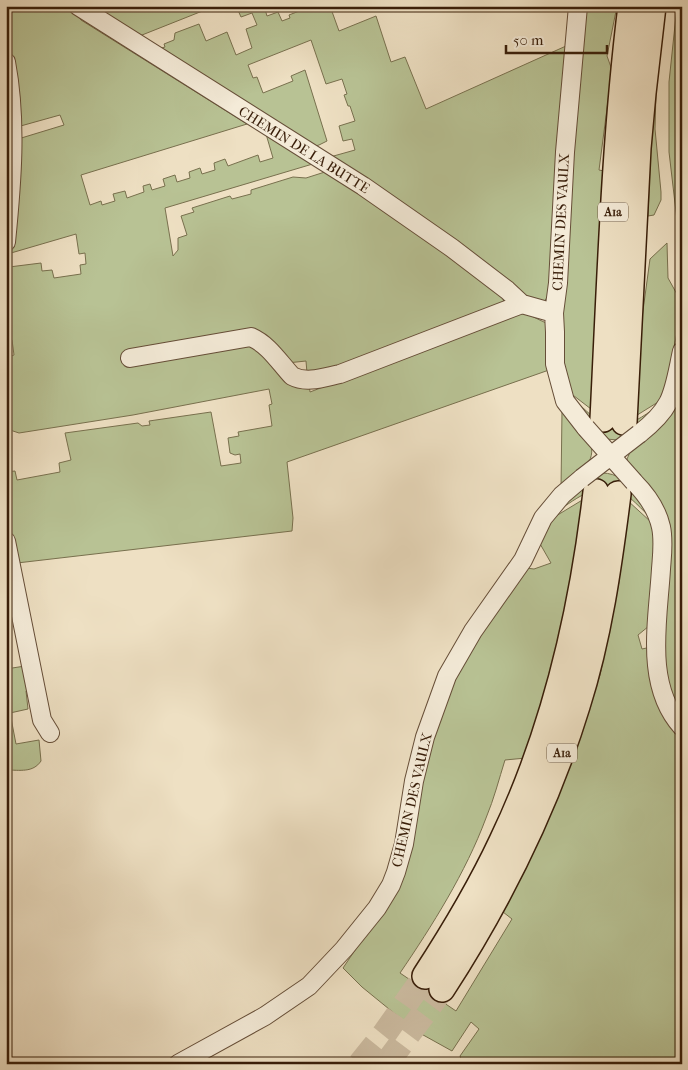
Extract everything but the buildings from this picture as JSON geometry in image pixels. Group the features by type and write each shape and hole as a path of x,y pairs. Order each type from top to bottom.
{"highway":[{"name":"A1a","path":"613,426 613,214 619,120 632,6"},
{"name":"A1a","path":"613,426 643,93 654,6"},
{"name":"A1a","path":"434,983 470,946 504,884 536,819 563,749 585,677 605,591 608,486"}],"street":[{"name":"CHEMIN DE LA BUTTE","path":"78,6 363,186 452,248 507,290 522,304 554,313"},
{"name":"CHEMIN DES VAULX","path":"578,6 565,143 558,283 554,313 556,332 554,364 560,388 569,409 613,426 662,415 669,404 682,351"},
{"path":"6,62 14,134 11,195 6,242"},
{"path":"130,358 251,337 268,347 292,376 316,379 340,374 522,304"},
{"name":"CHEMIN DES VAULX","path":"608,486 613,426"},
{"name":"CHEMIN DES VAULX","path":"608,486 613,426"},
{"name":"CHEMIN DES VAULX","path":"178,1064 265,1016 309,986 344,949 377,908 391,885 396,872 404,844 414,781 425,737 447,676 473,631 524,560 548,512 562,495 608,486 651,502 663,536 657,637 658,672 666,702 682,727"},
{"path":"6,541 42,720 50,733"}],"green space":[{"path":"6,6 66,6 75,12 81,20 247,124 81,175 90,205 101,201 102,205 115,201 113,194 125,191 127,198 144,192 143,186 150,184 152,190 165,186 163,179 175,175 177,182 190,178 189,172 200,168 202,174 215,170 214,163 225,159 228,166 258,155 260,162 273,158 266,134 316,163 165,208 173,256 178,250 178,238 187,235 181,216 194,212 192,208 230,196 232,199 251,194 251,190 293,177 306,178 328,171 501,293 504,302 323,374 307,373 306,361 287,363 309,384 310,392 521,311 546,323 549,370 287,462 293,518 292,531 17,563 6,505 6,472 15,471 17,480 60,472 59,463 71,460 65,433 138,423 142,426 150,425 149,421 211,412 221,466 241,463 240,454 230,453 228,438 239,436 238,432 272,426 269,405 272,404 269,389 133,415 19,433 6,427 6,358 14,355 12,340 6,341 9,267 41,263 42,271 52,270 54,278 81,274 80,265 86,264 85,253 79,254 76,234 11,253 18,139 64,125 60,115 17,127 12,69 6,37"},
{"path":"124,6 215,6 137,37 97,10 102,9 104,13"},
{"path":"243,6 264,6 267,16 278,12 282,21 290,18 289,15 312,6 330,6 339,31 376,16 391,62 405,57 426,109 566,46 553,289 543,303 530,302 330,157 355,150 352,139 343,141 339,126 355,121 344,95 347,94 342,79 326,84 311,40 248,65 253,78 257,77 263,93 293,81 291,76 305,70 327,141 312,147 158,49 165,47 164,44 174,40 175,33 199,24 206,41 227,32 236,55 252,48 246,29 257,25 252,13 241,17 237,8"},
{"path":"585,6 617,6 607,56 612,70 599,170 604,171 591,409 565,389 560,328 572,128"},
{"path":"677,6 682,6 682,230 678,229 669,152 669,82"},
{"path":"653,92 656,92 655,129 661,200 654,215 648,216"},
{"path":"667,243 668,278 678,296 682,309 663,399 634,417 642,318 650,259"},
{"path":"682,380 682,704 674,709 661,663 669,550 627,459 631,450"},
{"path":"566,391 586,411 601,422 609,425 618,426 632,422 664,402 618,440 606,439"},
{"path":"562,410 591,445 592,452 583,470 561,489"},
{"path":"602,473 617,476 630,485 650,509 656,526 656,569 649,626 638,635 642,649 651,647 653,686 667,721 682,737 682,1064 463,1064 460,1056 479,1029 471,1022 452,1051 416,1031 362,987 343,968 396,889 407,849 417,786 427,744 439,706 463,658 485,622 526,568 534,569 551,563 539,542 545,525 551,519 584,499 568,614 526,758 505,760 489,811 469,858 436,918 400,973 456,1011 512,919 503,912 553,809 600,675 619,582 627,500 651,522 654,521 626,495 615,488 608,487 590,491 550,516 573,491"},
{"path":"25,666 29,690 26,691 28,709 10,713 16,744 39,740 41,761 30,769 6,770 6,669"}],"tunnel":[{"path":"360,1064 385,1033 425,976"},
{"path":"386,1064 442,989"}]}
